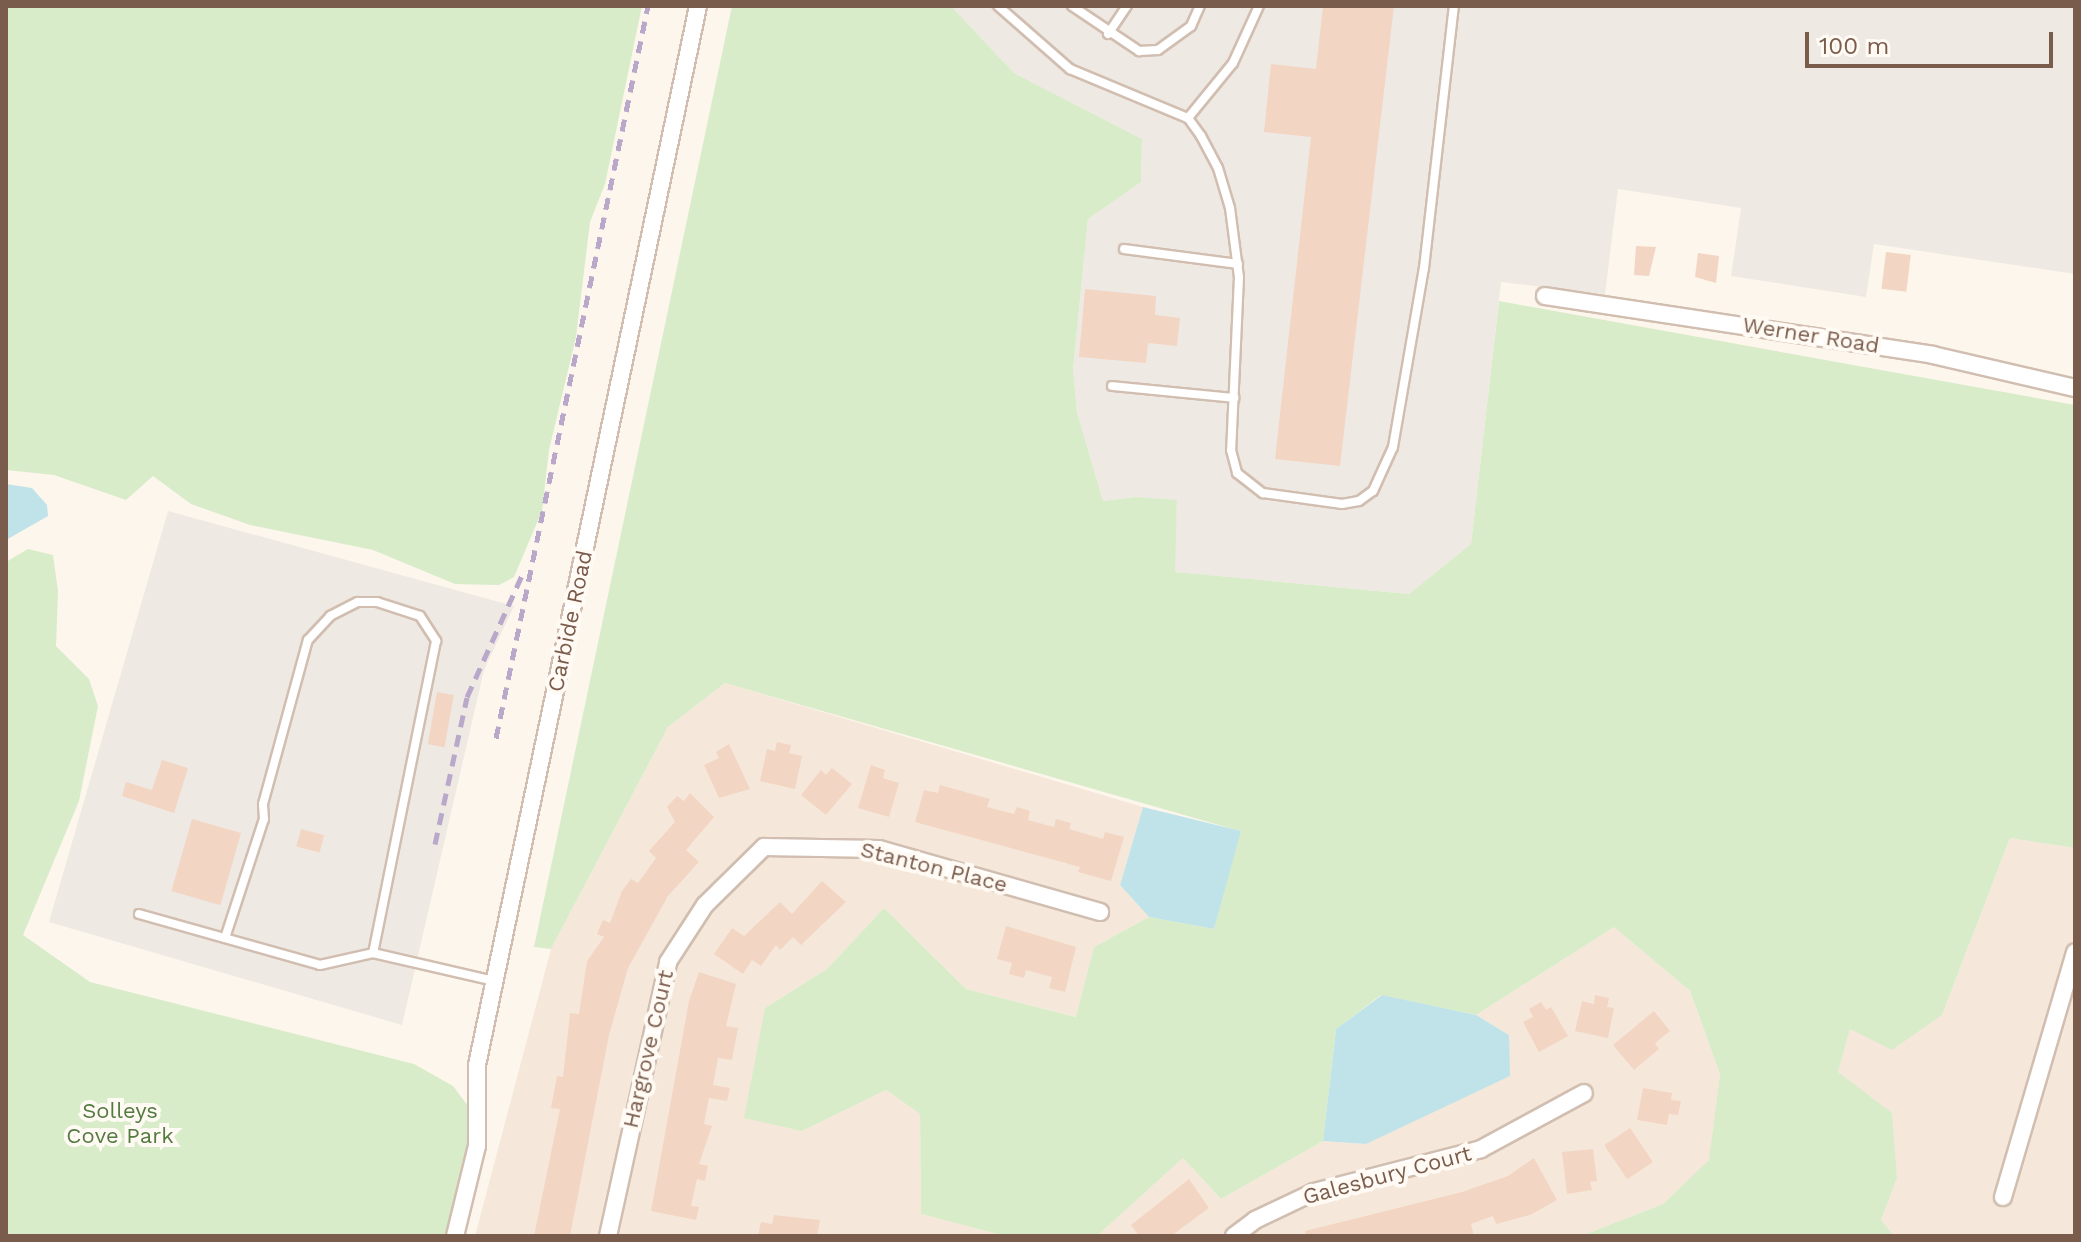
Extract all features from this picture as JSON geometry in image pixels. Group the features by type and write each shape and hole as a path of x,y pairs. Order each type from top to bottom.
{"street":[{"name":"Carbide Road","path":"455,1236 477,1146 477,1065 698,6"},
{"name":"Werner Road","path":"1545,296 1933,355 2075,388"},
{"name":"Stanton Place","path":"764,847 879,849 1100,912"},
{"name":"Hargrove Court","path":"608,1236 668,962 705,905 764,847"},
{"path":"2003,1197 2075,952"},
{"name":"Galesbury Court","path":"1234,1236 1255,1220 1314,1192 1481,1149 1584,1093"}],"lane":[{"path":"998,6 1070,69 1188,118 1218,168 1238,264 1233,462 1252,489 1342,504 1373,491 1393,447 1424,268 1454,6"},
{"path":"1072,6 1108,34 1139,51 1158,50 1191,26 1200,6"},
{"path":"1108,34 1127,6"},
{"path":"1188,118 1233,63 1259,6"},
{"path":"1124,249 1238,264"},
{"path":"1112,386 1234,398"},
{"path":"225,938 264,819 263,804 304,652 316,627 358,602 377,602 420,616 436,641 373,953"},
{"path":"139,914 320,965 373,953 495,981"}],"shaded area":[{"path":"951,6 2075,6 2075,274 1874,244 1866,297 1731,276 1741,208 1618,189 1605,294 1501,282 1471,544 1409,594 1174,572 1177,501 1136,497 1103,501 1077,412 1073,370 1088,219 1141,182 1142,139 1014,73"},
{"path":"168,511 514,606 484,670 402,1025 49,922"},
{"path":"725,683 1143,807 1120,885 1149,917 1094,947 1077,1017 966,989 884,908 827,969 765,1008 802,1131 886,1090 920,1114 921,1214 1005,1236 475,1236 551,949 668,727"},
{"path":"2010,838 2075,848 2075,1236 1894,1236 1881,1220 1897,1178 1838,1072 1850,1028 1942,1015"},
{"path":"1614,927 1690,991 1720,1074 1710,1160 1663,1204 1581,1236 1097,1236 1183,1158 1221,1199 1323,1141 1366,1144 1509,1035 1476,1015"}],"green space":[{"path":"6,6 642,6 605,184 590,222 576,337 549,450 542,511 514,577 499,585 455,584 373,550 250,525 191,504 153,476 126,500 54,475 6,470"},
{"path":"732,6 951,6 1014,73 1142,139 1141,182 1088,219 1073,370 1077,412 1103,501 1136,497 1177,500 1175,572 1409,594 1471,544 1499,301 2075,405 2075,848 2010,838 1942,1015 1892,1050 1850,1029 1838,1072 1892,1113 1897,1178 1881,1220 1894,1236 1581,1236 1663,1204 1709,1160 1720,1074 1690,991 1614,927 1476,1015 1381,995 1336,1029 1323,1141 1221,1199 1183,1158 1097,1236 1005,1236 921,1214 920,1114 886,1090 802,1131 744,1118 765,1008 827,969 884,908 966,989 1076,1017 1094,947 1149,917 1214,929 1240,831 725,683 668,727 551,949 534,947"},
{"name":"Solleys Cove Park","path":"28,549 53,555 58,591 56,646 89,679 98,706 79,801 23,935 90,982 414,1064 453,1086 468,1106 468,1140 446,1236 6,1236 6,562"}],"water":[{"path":"6,484 32,488 47,505 48,516 6,540"},
{"path":"1143,807 1241,831 1214,929 1149,917 1120,885"},
{"path":"1382,995 1476,1015 1509,1035 1510,1076 1366,1144 1323,1141 1336,1029"}],"building":[{"path":"1323,6 1394,6 1340,466 1275,459 1311,137 1264,132 1271,64 1316,69"},
{"path":"1636,246 1656,247 1649,276 1634,275"},
{"path":"1886,252 1911,255 1906,292 1881,289"},
{"path":"1698,253 1719,256 1716,283 1695,277"},
{"path":"1085,289 1156,296 1155,315 1180,318 1177,346 1148,343 1146,363 1079,357"},
{"path":"437,692 454,695 445,747 428,744"},
{"path":"777,742 791,745 789,753 802,756 795,789 760,781 767,749 775,751"},
{"path":"729,744 750,789 719,798 704,765 719,758 716,752"},
{"path":"162,760 188,768 174,813 122,796 126,782 152,790"},
{"path":"871,765 885,770 883,778 899,783 889,817 858,808"},
{"path":"832,768 852,784 826,815 801,795 821,770 826,775"},
{"path":"940,785 990,799 987,807 1014,814 1017,807 1030,811 1028,820 1054,827 1056,819 1071,823 1069,829 1103,839 1105,832 1124,837 1111,881 1078,872 1080,867 915,822 924,790 938,793"},
{"path":"690,793 714,817 686,850 699,862 668,896 628,968 609,1035 570,1236 534,1236 560,1109 551,1108 557,1076 563,1077 570,1013 579,1014 587,961 604,937 597,934 603,920 610,923 622,891 631,879 638,883 656,858 649,851 675,822 667,807 677,796 684,801"},
{"path":"192,819 241,833 220,905 171,891"},
{"path":"301,829 324,835 320,853 296,846"},
{"path":"822,881 846,902 801,945 793,937 780,950 776,945 761,966 752,960 743,974 714,954 732,928 744,936 780,902 792,914"},
{"path":"1006,926 1076,947 1065,992 1049,988 1052,977 1026,970 1024,978 1009,974 1012,963 997,959"},
{"path":"699,972 736,984 726,1026 738,1028 732,1060 718,1058 713,1085 730,1088 727,1101 709,1098 704,1124 712,1126 699,1164 708,1166 705,1181 697,1179 691,1206 699,1207 696,1220 651,1211 689,1001"},
{"path":"1595,995 1609,998 1607,1007 1614,1008 1608,1038 1575,1031 1582,1001 1594,1004"},
{"path":"1541,1002 1546,1010 1551,1007 1568,1036 1539,1052 1523,1022 1533,1017 1529,1009"},
{"path":"1654,1011 1670,1031 1655,1043 1659,1049 1634,1070 1613,1045"},
{"path":"1643,1088 1672,1093 1671,1100 1681,1101 1678,1115 1669,1114 1667,1125 1637,1120"},
{"path":"1630,1128 1653,1162 1627,1179 1604,1145"},
{"path":"1593,1149 1597,1181 1590,1182 1592,1190 1567,1194 1562,1152"},
{"path":"1534,1158 1557,1200 1530,1215 1496,1224 1493,1216 1471,1224 1474,1236 1306,1236 1305,1231 1462,1192 1508,1176"},
{"path":"1189,1179 1209,1208 1171,1236 1139,1236 1131,1225"},
{"path":"774,1215 820,1220 817,1236 758,1236 761,1222 772,1224"}],"railway":[{"path":"496,738 648,6"},
{"path":"435,844 467,697 522,575"}]}
